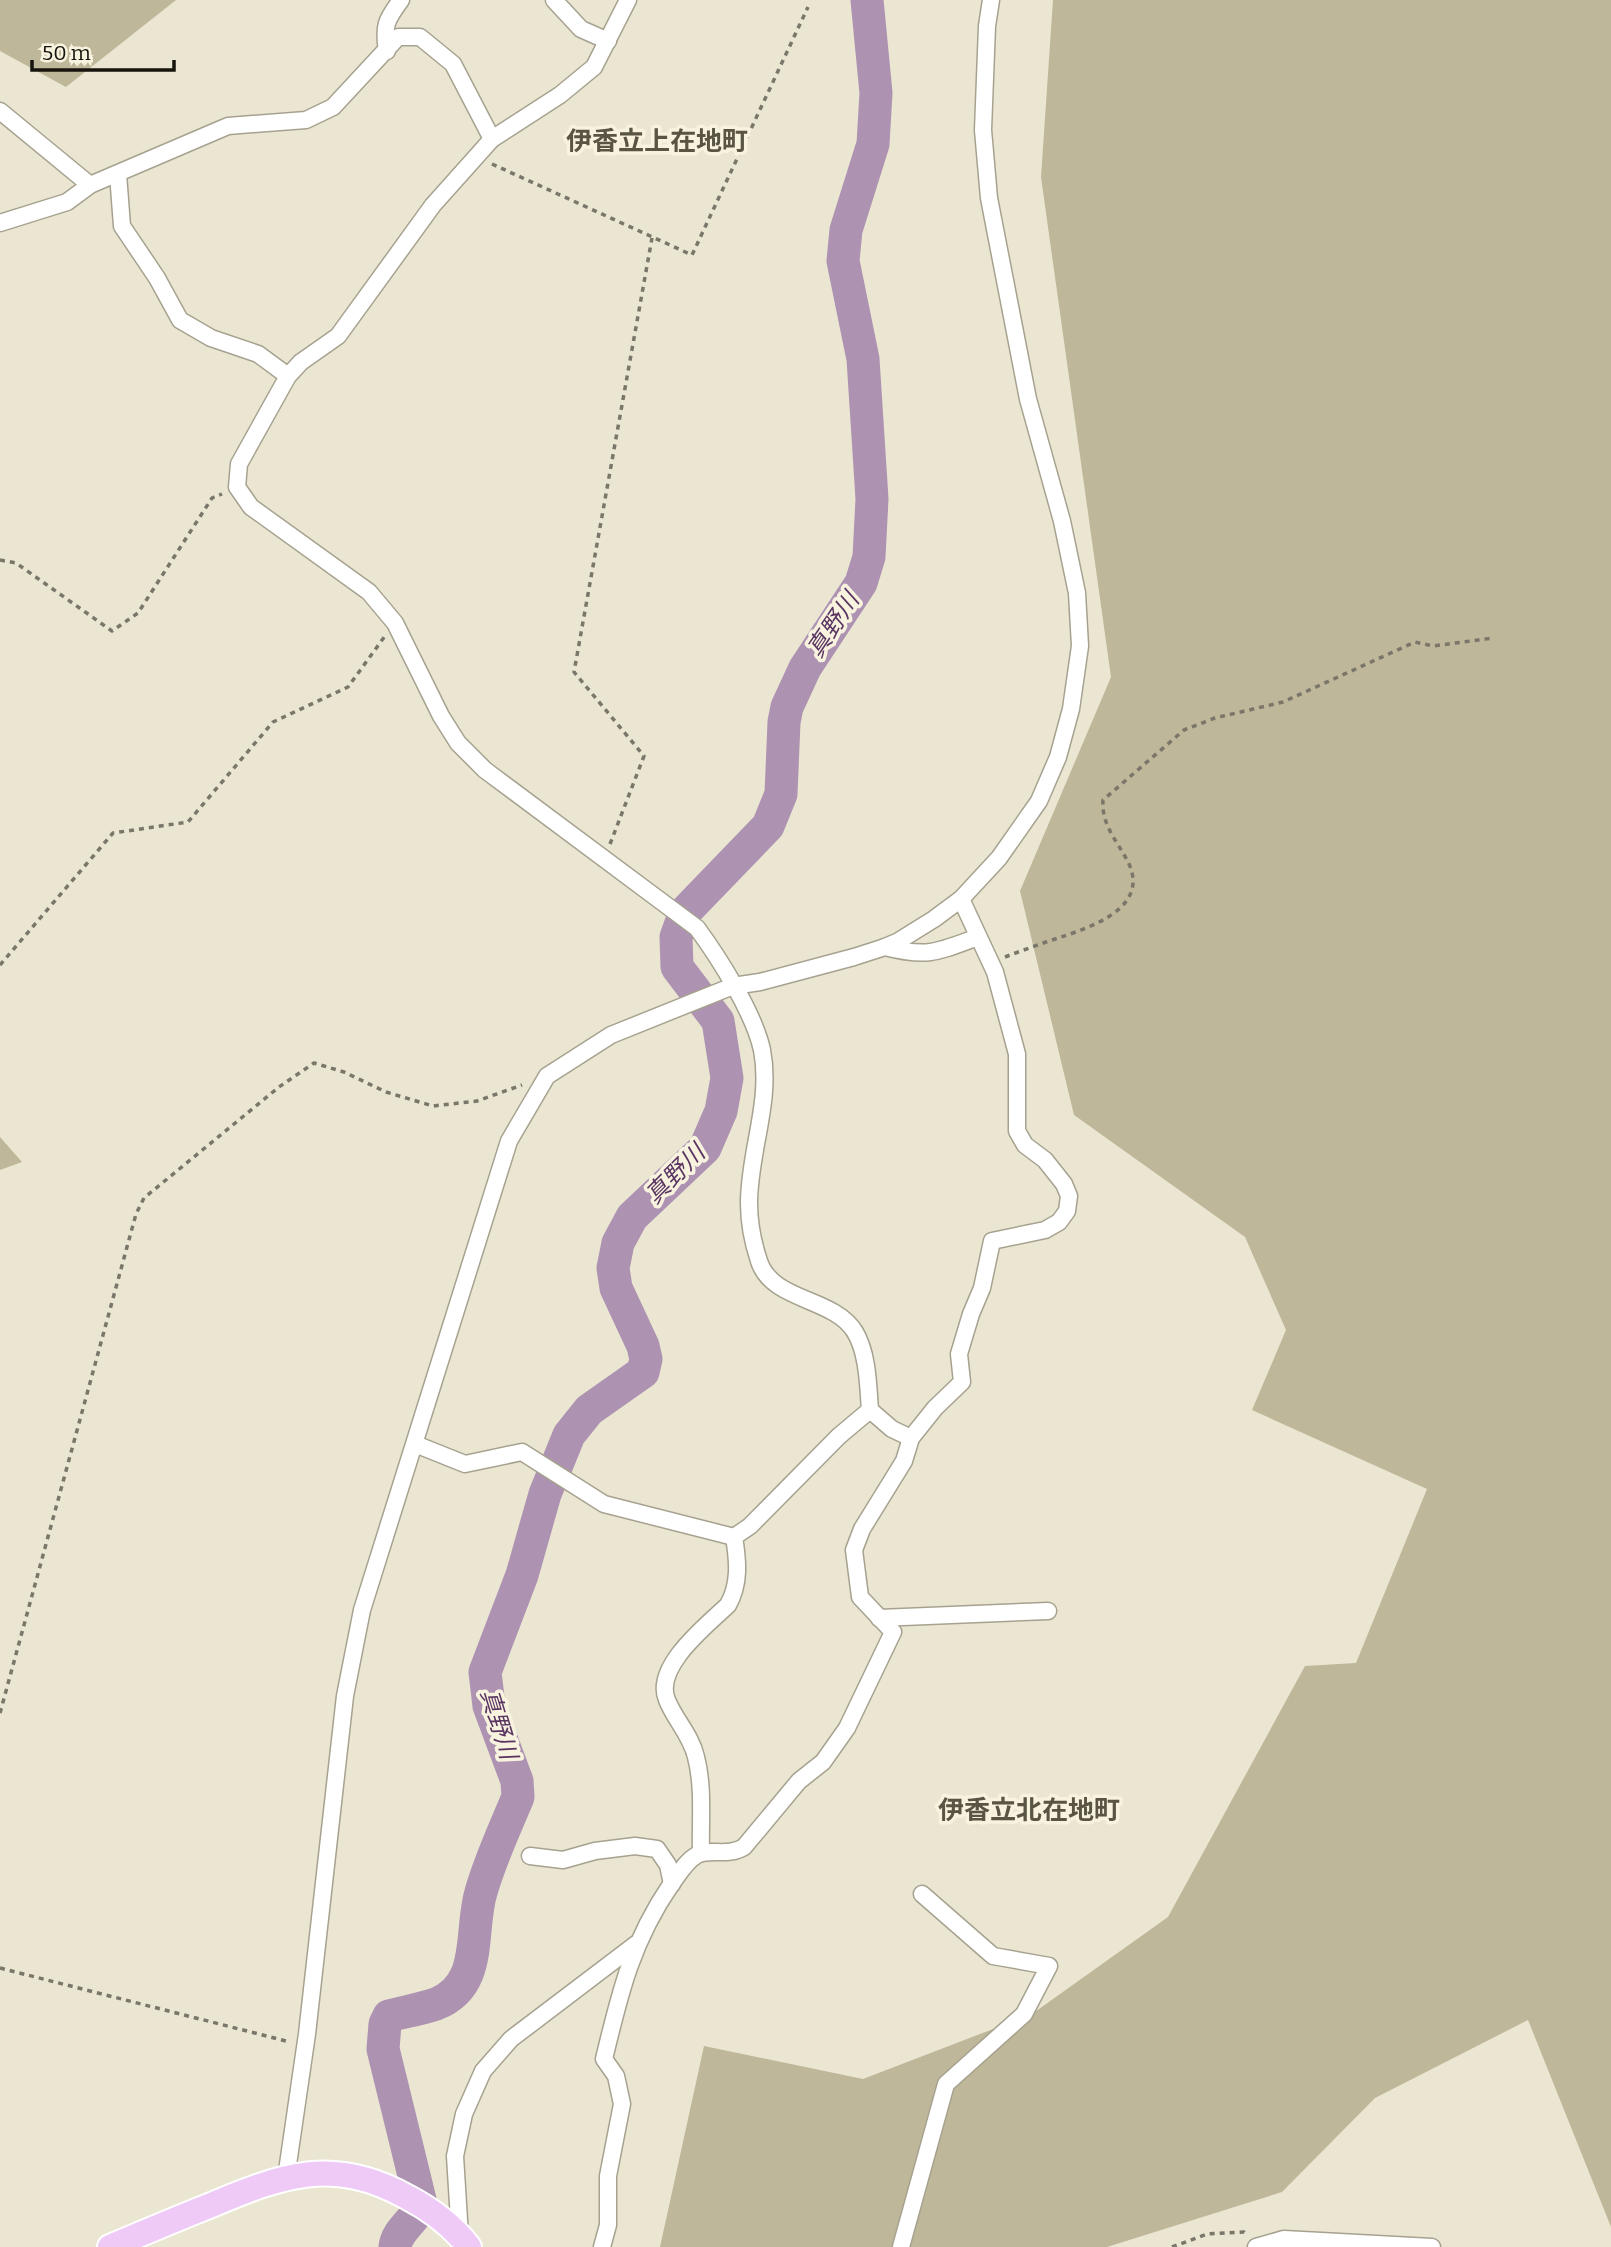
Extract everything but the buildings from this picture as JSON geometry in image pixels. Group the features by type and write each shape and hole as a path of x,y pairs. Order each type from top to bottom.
{"main road":[{"path":"110,2247 263,2183 297,2175 336,2173 369,2179 388,2186 422,2204 459,2235"}],"street":[{"path":"387,51 387,19 401,0"},
{"path":"554,0 581,29 608,41"},
{"path":"628,0 594,67 560,95 492,139 433,205 338,336 300,362 288,376 239,464 237,488 251,507 369,592 395,623 441,716 458,743 485,770 697,928 721,961 757,1030 763,1061 763,1100 749,1203 762,1269 779,1285 835,1314 850,1325 861,1345 870,1410 892,1429 911,1438"},
{"path":"286,2178 305,2046 345,1696 362,1610 509,1141 547,1076 611,1035 733,986 760,982 885,947 924,925 961,899 999,858 1039,801 1058,757 1068,721 1080,646 1077,593 1062,521 1028,399 989,198 983,130 987,26 991,0"},
{"path":"0,223 67,202 90,185 228,126 306,120 333,107 398,37 420,37 453,64 492,139"},
{"path":"0,111 90,185"},
{"path":"118,174 122,226 157,278 180,320 211,338 258,354 288,376"},
{"path":"602,2247 608,2225 608,2176 622,2104 616,2076 604,2059 636,1944 672,1884 694,1856 701,1853 732,1852 744,1847 799,1781 823,1762 847,1728 893,1632 859,1597 854,1550 862,1529 904,1461 911,1438 935,1408 962,1382 959,1354 982,1288 992,1241 1045,1230 1059,1222 1067,1211 1069,1196 1064,1184 1045,1160 1025,1145 1017,1131 1017,1054 995,972 961,899"},
{"path":"885,947 914,954 939,952 978,937"},
{"path":"415,1444 465,1464 522,1452 604,1504 734,1537 750,1526 821,1454 870,1410"},
{"path":"701,1853 701,1783 696,1756 692,1741 668,1702 664,1690 667,1676 680,1651 733,1596 737,1554 734,1537"},
{"path":"879,1618 1048,1611"},
{"path":"530,1856 564,1860 595,1851 635,1846 657,1849 668,1865 672,1884"},
{"path":"901,2247 946,2084 1024,2014 1049,1966 993,1956 922,1894"},
{"path":"459,2235 455,2156 464,2114 483,2071 511,2039 636,1944"},
{"path":"1256,2246 1284,2239 1432,2247"}],"path":[{"path":"477,158 692,256 808,7"},
{"path":"604,857 644,755 574,672 652,238"},
{"path":"0,560 16,564 112,631 138,613 212,498 237,488"},
{"path":"0,965 113,833 188,822 273,722 348,687 395,623"},
{"path":"989,963 1095,926 1127,901 1133,885 1132,872 1110,834 1102,811 1103,800 1184,730 1215,718 1283,702 1415,642 1433,646 1493,638"},
{"path":"0,1713 136,1214 144,1198 279,1087 314,1063 344,1072 386,1092 433,1106 477,1101 547,1076"},
{"path":"0,1968 305,2046"},
{"path":"1172,2247 1208,2234 1244,2232 1256,2246"}],"shaded area":[{"path":"0,0 176,0 66,87 0,51"},
{"path":"1053,0 1611,0 1611,2227 1528,2020 1375,2098 1282,2192 1107,2247 660,2247 704,2046 863,2079 1032,2014 1168,1917 1305,1666 1356,1663 1427,1489 1252,1410 1286,1330 1245,1237 1074,1115 1020,891 1111,677 1041,177"},
{"path":"0,1137 22,1162 0,1170"}],"waterway":[{"name":"真野川","path":"395,2247 399,2235 421,2204 383,2049 385,2024 389,2016 436,2004 462,1984 472,1956 481,1892 518,1797 517,1781 489,1706 485,1672 522,1575 545,1494 569,1435 589,1410 643,1372 646,1359 643,1346 616,1288 613,1268 618,1243 632,1217 705,1148 721,1111 727,1078 718,1021 677,967 676,937 685,912 768,826 781,794 787,707 805,668 861,583 869,557 872,499 863,359 843,261 846,230 873,144 876,93 867,0"}],"district":[{"name":"伊香立上在地町","path":"657,141"},
{"name":"伊香立北在地町","path":"1029,1810"}]}
